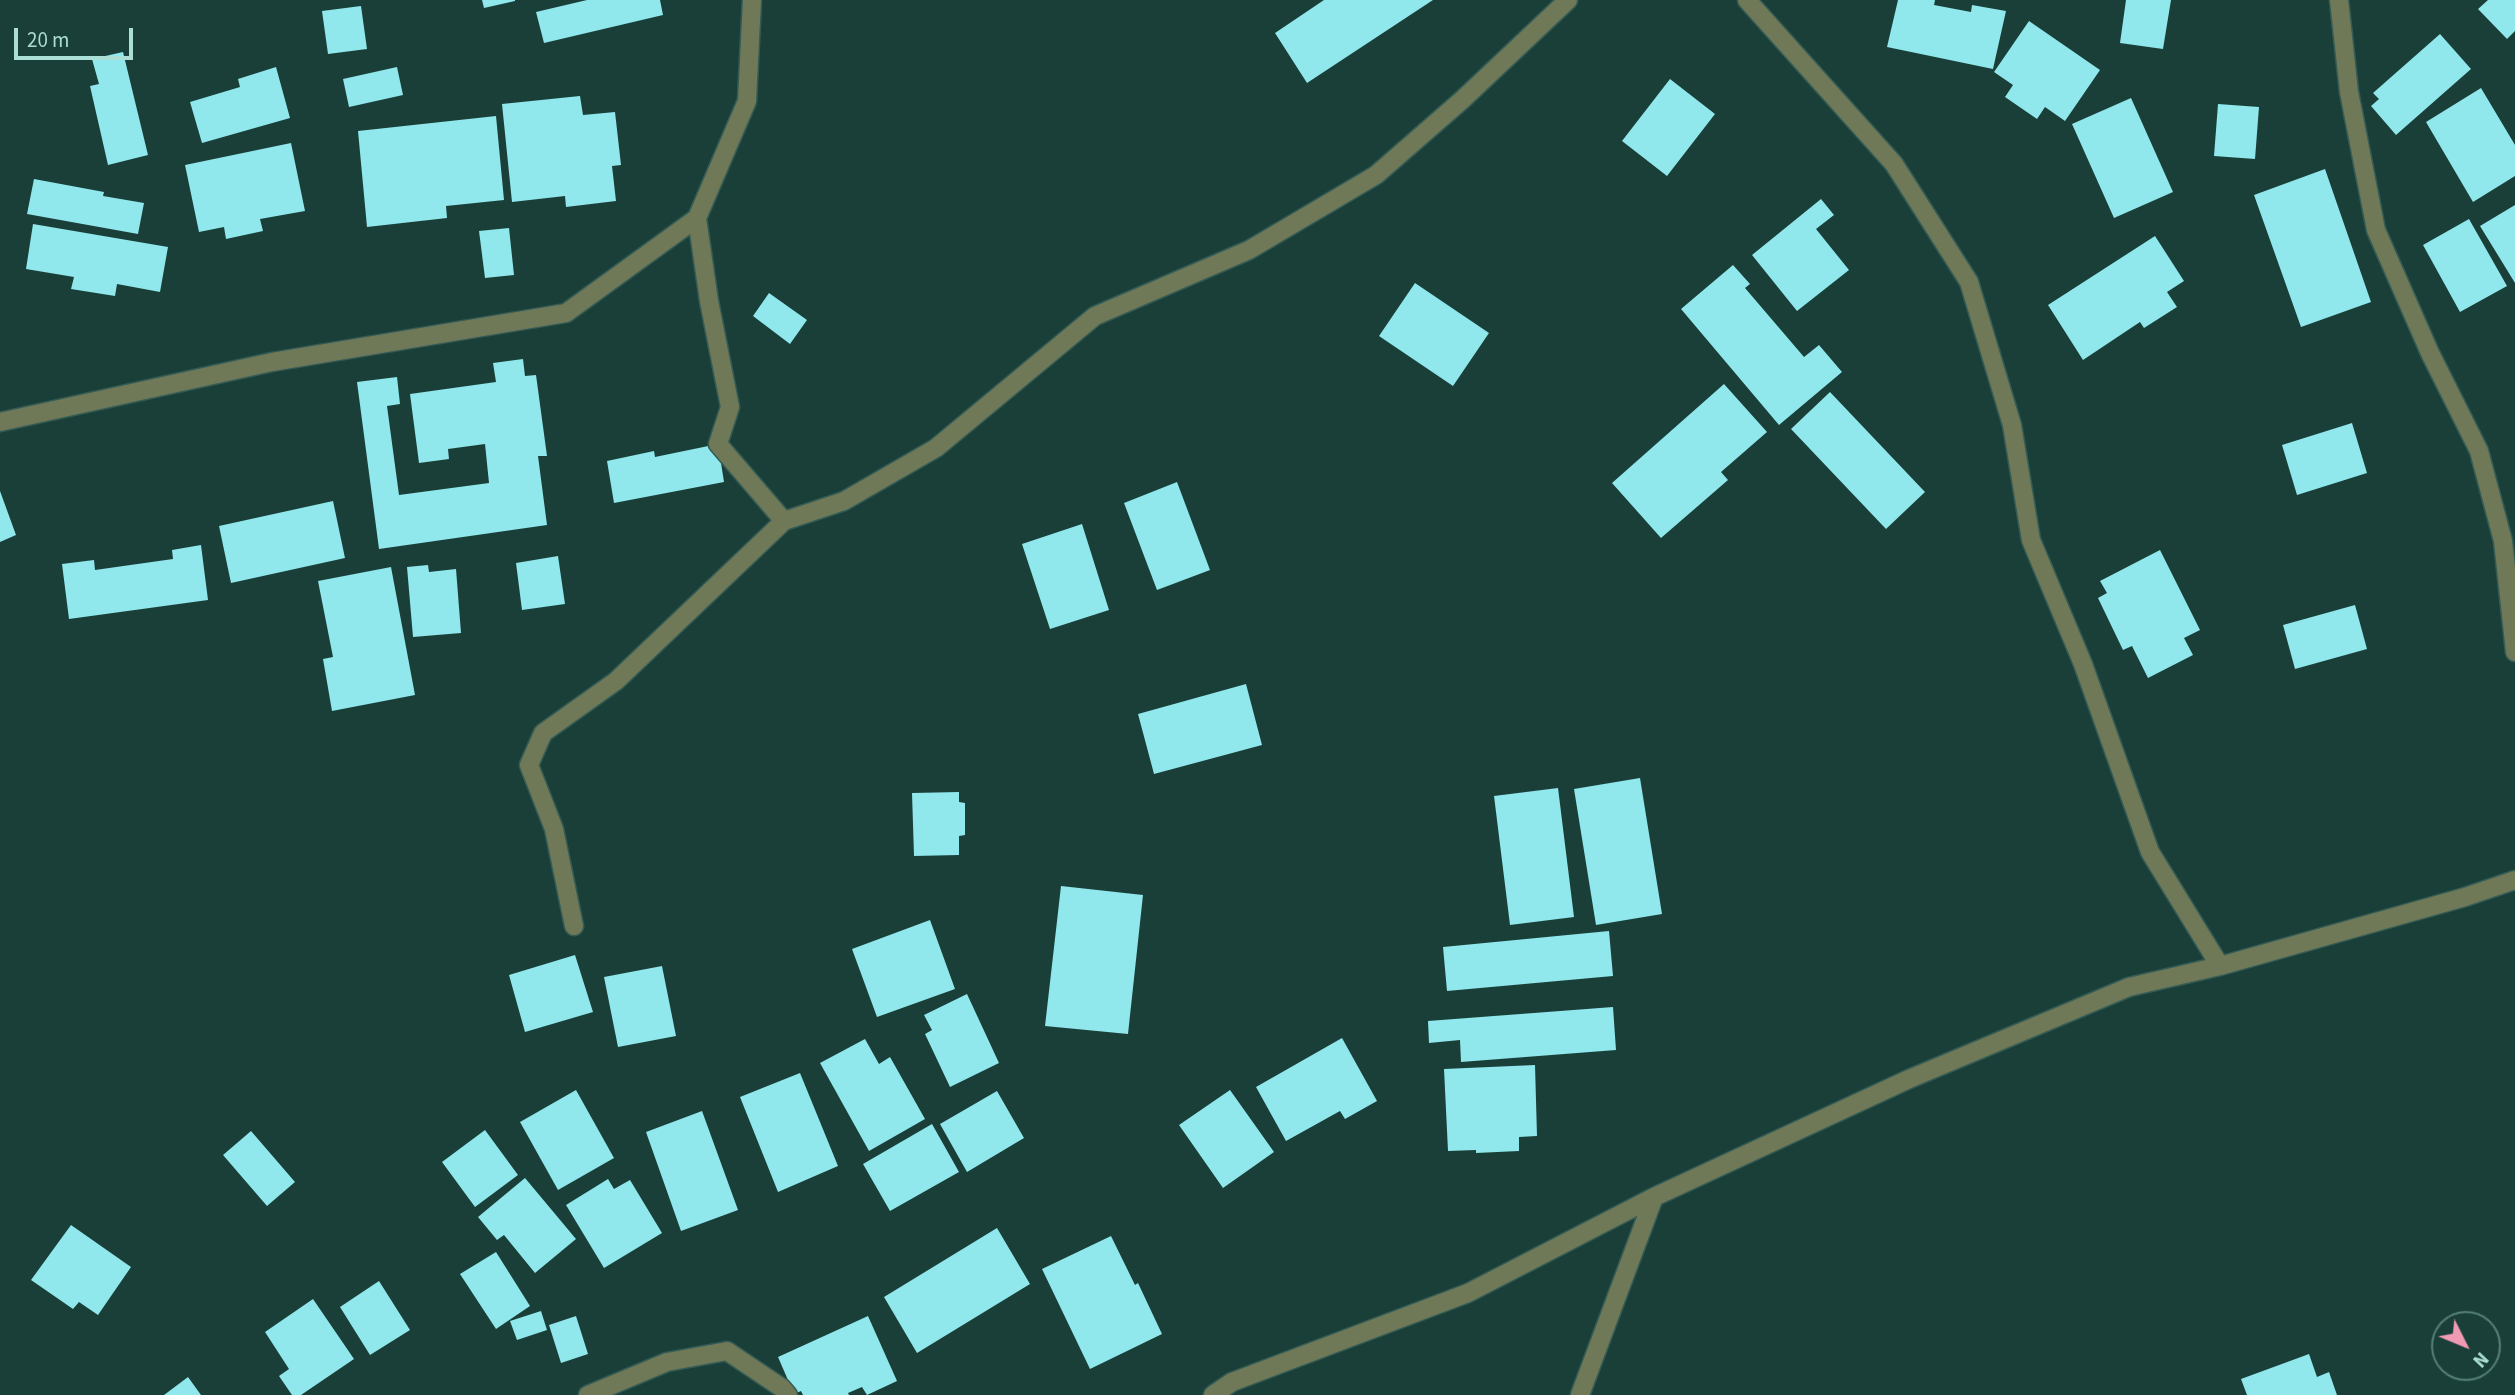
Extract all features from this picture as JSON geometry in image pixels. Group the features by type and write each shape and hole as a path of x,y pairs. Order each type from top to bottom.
{"street":[{"path":"0,422 272,362 566,313 697,218 747,101 751,0"},
{"path":"574,926 554,829 530,765 543,733 616,681 784,521 844,501 936,448 1096,316 1249,250 1376,175 1462,100 1568,0"},
{"path":"1747,0 1894,164 1969,282 2012,425 2031,540 2083,664 2150,852 2220,966"},
{"path":"2339,0 2349,92 2376,230 2430,352 2479,451 2503,541 2515,652"},
{"path":"697,218 709,301 730,407 718,444 784,521"},
{"path":"1213,1395 1232,1382 1468,1293 1654,1197 1909,1079 2129,987 2220,966 2465,897 2515,880"},
{"path":"1580,1395 1654,1197"},
{"path":"589,1395 667,1362 727,1351 782,1388 788,1395"}],"building":[{"path":"482,0 515,0 515,1 484,8"},
{"path":"587,0 660,0 663,15 544,43 536,12"},
{"path":"1324,0 1433,0 1307,83 1275,33"},
{"path":"1898,0 1935,0 1934,5 1971,12 1972,5 2006,11 1993,69 1887,47"},
{"path":"2126,0 2171,0 2163,49 2120,43"},
{"path":"2488,0 2515,0 2515,31 2507,39 2478,9"},
{"path":"361,6 367,49 328,54 322,11"},
{"path":"2029,21 2100,70 2065,121 2045,107 2037,119 2005,97 2013,85 1994,72"},
{"path":"2440,34 2471,69 2396,135 2371,106 2379,99 2373,93"},
{"path":"123,52 148,155 108,165 90,86 99,84 92,59"},
{"path":"276,67 290,118 202,143 190,102 240,87 238,79"},
{"path":"397,67 403,95 349,107 343,79"},
{"path":"1670,79 1715,114 1667,176 1622,141"},
{"path":"2481,88 2515,145 2515,176 2473,202 2426,122"},
{"path":"580,96 583,115 615,112 621,165 612,166 616,201 566,207 565,196 512,202 502,104"},
{"path":"2131,98 2173,192 2114,218 2072,124"},
{"path":"2218,104 2259,107 2255,159 2214,156"},
{"path":"496,116 504,200 446,206 447,218 367,227 358,131"},
{"path":"291,143 305,211 260,219 263,231 226,239 224,227 199,232 185,165"},
{"path":"2325,169 2371,302 2301,327 2254,195"},
{"path":"34,179 104,192 103,196 144,203 138,234 27,214"},
{"path":"1821,199 1834,215 1816,229 1849,270 1797,311 1752,255"},
{"path":"2515,205 2515,283 2480,226"},
{"path":"2469,219 2507,286 2460,312 2423,245"},
{"path":"33,224 168,247 160,292 117,284 115,296 71,289 74,277 26,269"},
{"path":"509,228 514,275 485,278 479,231"},
{"path":"2155,236 2184,281 2167,292 2177,307 2144,328 2140,322 2083,360 2048,305"},
{"path":"1733,265 1750,284 1745,288 1804,357 1819,345 1842,372 1779,425 1681,309"},
{"path":"1415,283 1489,333 1453,386 1379,336"},
{"path":"769,293 807,320 790,344 753,316"},
{"path":"523,359 525,376 536,375 547,456 538,456 547,525 379,549 357,382 397,377 400,404 387,406 399,495 489,483 485,444 448,449 449,459 419,463 410,394 496,382 493,363"},
{"path":"1724,384 1767,432 1721,472 1728,480 1661,538 1612,483"},
{"path":"1830,392 1925,492 1886,529 1791,429"},
{"path":"2352,423 2367,473 2297,495 2282,445"},
{"path":"718,444 724,482 614,503 607,461 654,451 655,457"},
{"path":"1177,482 1210,570 1157,590 1124,503"},
{"path":"0,491 16,535 0,542"},
{"path":"333,501 345,558 231,583 219,526"},
{"path":"1082,524 1109,610 1050,629 1022,544"},
{"path":"201,545 208,600 69,619 62,564 94,560 95,570 173,559 172,550"},
{"path":"2160,550 2200,630 2184,638 2193,655 2148,678 2132,646 2123,650 2098,598 2107,593 2100,581"},
{"path":"558,556 565,604 522,610 516,563"},
{"path":"428,565 429,572 456,569 461,633 413,637 407,567"},
{"path":"391,567 415,695 332,711 323,659 333,657 318,581"},
{"path":"2355,605 2367,649 2295,669 2283,625"},
{"path":"1246,684 1262,745 1154,774 1138,714"},
{"path":"1640,778 1662,914 1596,925 1574,789"},
{"path":"1558,788 1574,917 1510,925 1494,796"},
{"path":"959,792 959,802 965,803 965,835 959,836 959,855 914,856 912,793"},
{"path":"1061,886 1143,895 1128,1034 1045,1026"},
{"path":"930,920 955,989 877,1017 852,949"},
{"path":"1609,931 1613,976 1447,991 1443,947"},
{"path":"575,955 593,1012 525,1032 509,975"},
{"path":"662,966 676,1036 618,1047 604,977"},
{"path":"967,994 999,1063 950,1087 925,1034 932,1030 924,1015"},
{"path":"1613,1007 1616,1050 1461,1062 1460,1040 1429,1043 1428,1021"},
{"path":"1342,1038 1377,1101 1345,1119 1340,1111 1286,1141 1256,1087"},
{"path":"865,1039 879,1064 890,1057 925,1119 869,1151 820,1063"},
{"path":"1535,1065 1537,1136 1519,1137 1519,1151 1448,1151 1444,1069"},
{"path":"800,1073 838,1166 778,1192 740,1097"},
{"path":"576,1090 614,1158 558,1190 520,1122"},
{"path":"1230,1090 1274,1152 1223,1188 1179,1125"},
{"path":"997,1091 1024,1138 967,1172 940,1124"},
{"path":"702,1111 738,1210 681,1231 646,1132"},
{"path":"932,1124 959,1172 890,1211 863,1164"},
{"path":"485,1130 518,1175 475,1207 442,1162"},
{"path":"251,1131 295,1182 267,1206 223,1155"},
{"path":"525,1178 576,1239 535,1273 504,1235 497,1240 478,1217"},
{"path":"608,1179 614,1189 630,1180 662,1233 604,1268 566,1205"},
{"path":"71,1225 131,1267 98,1315 79,1302 73,1309 31,1280"},
{"path":"997,1228 1030,1284 917,1353 884,1297"},
{"path":"1111,1236 1135,1285 1138,1283 1162,1334 1090,1369 1042,1269"},
{"path":"496,1252 530,1306 496,1329 460,1274"},
{"path":"379,1281 410,1330 370,1355 340,1307"},
{"path":"313,1299 354,1359 301,1395 292,1395 279,1376 289,1369 265,1332"},
{"path":"541,1311 547,1330 517,1340 510,1321"},
{"path":"576,1316 588,1354 561,1363 549,1325"},
{"path":"868,1316 897,1381 867,1395 862,1387 848,1393 849,1395 803,1395 801,1391 794,1394 778,1357"},
{"path":"2309,1354 2317,1377 2329,1372 2337,1395 2247,1395 2241,1379"},
{"path":"188,1377 201,1395 164,1395"}]}
